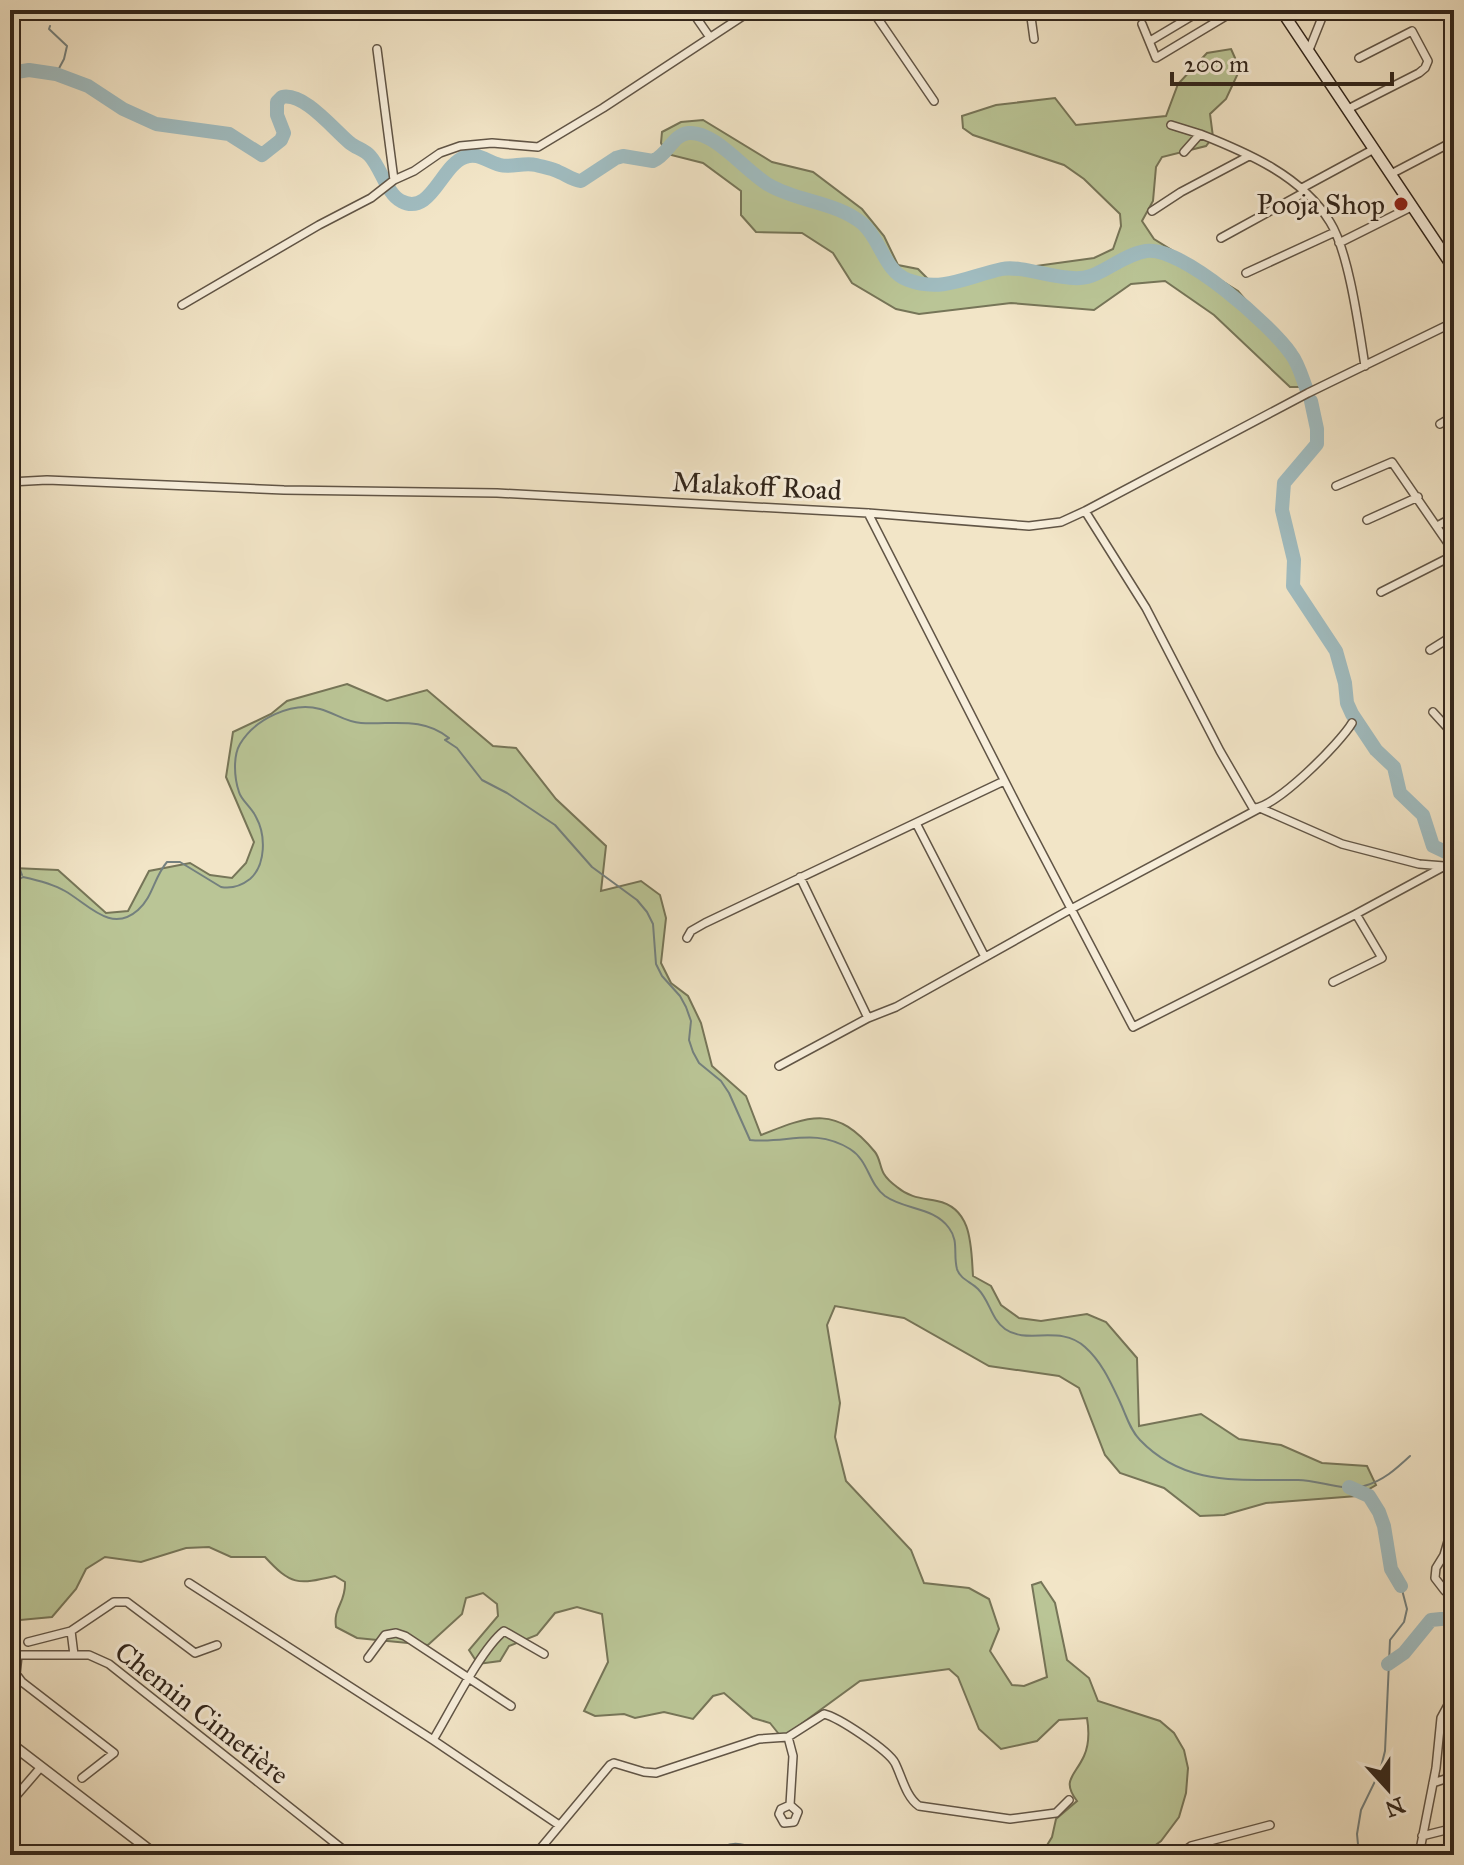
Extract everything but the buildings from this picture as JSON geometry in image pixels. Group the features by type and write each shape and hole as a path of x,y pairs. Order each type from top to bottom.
{"main road":[{"path":"1281,10 1453,265"}],"street":[{"path":"691,10 709,36"},
{"path":"182,305 371,198 394,180 440,153 480,142 538,147 752,10"},
{"path":"872,10 934,101"},
{"path":"1030,10 1034,39"},
{"path":"1150,41 1202,10"},
{"path":"1142,24 1156,58 1236,10"},
{"path":"1309,50 1325,10"},
{"path":"1348,109 1419,73 1428,61 1412,31 1359,58"},
{"path":"377,49 394,180"},
{"path":"1171,125 1249,156 1304,190 1323,211 1339,243 1365,366"},
{"path":"1184,152 1200,134"},
{"path":"1391,174 1454,141"},
{"path":"1221,238 1374,149"},
{"path":"1152,211 1249,156"},
{"path":"1339,243 1413,206"},
{"path":"1246,273 1335,232"},
{"name":"Malakoff Road","path":"10,482 47,480 284,490 497,493 868,513 1029,526 1061,522 1085,511 1308,393 1454,322"},
{"path":"1440,424 1454,416"},
{"path":"1336,486 1388,462 1397,466 1454,553 1381,592"},
{"path":"1367,520 1418,497"},
{"path":"1085,511 1146,608 1253,808 1260,808 1342,844 1419,864 1444,866 1454,874"},
{"path":"868,513 1133,1027 1454,861"},
{"path":"1437,526 1454,517"},
{"path":"1430,650 1454,635"},
{"path":"1433,712 1454,735"},
{"path":"779,1066 868,1018 896,1007 1260,808 1304,776 1352,723"},
{"path":"687,938 691,931 705,923 1004,781"},
{"path":"916,823 985,957"},
{"path":"800,877 868,1018"},
{"path":"1333,982 1382,958 1356,914"},
{"path":"1454,1498 1449,1538 1435,1578 1445,1591 1454,1591"},
{"path":"189,1583 559,1825"},
{"path":"28,1642 71,1631 114,1602 127,1602 195,1653 217,1645"},
{"path":"71,1631 74,1655"},
{"path":"433,1740 497,1637 504,1631 544,1654"},
{"path":"368,1658 385,1635 396,1633 405,1636 511,1706"},
{"path":"14,1655 16,1674 22,1682 114,1753 82,1778"},
{"name":"Chemin Cimetière","path":"14,1655 89,1655 109,1664 350,1855"},
{"path":"1419,1855 1433,1783 1441,1718 1454,1694"},
{"path":"535,1855 614,1763 656,1773 759,1739 788,1737 824,1714 836,1718 892,1758 911,1798 919,1806 1010,1819 1056,1813 1069,1800"},
{"path":"788,1737 793,1756 790,1805"},
{"path":"10,1743 155,1855"},
{"path":"10,1803 41,1767"},
{"path":"1433,1783 1454,1776"},
{"path":"1183,1855 1191,1846 1270,1825"},
{"path":"1422,1836 1454,1828"}],"green space":[{"path":"1231,49 1240,69 1226,99 1210,114 1213,137 1206,146 1162,157 1156,167 1153,201 1142,221 1154,239 1238,291 1300,363 1304,376 1302,387 1290,387 1214,315 1165,281 1131,284 1094,310 1011,303 919,314 896,309 852,283 833,253 802,233 756,232 741,215 741,191 703,163 667,154 661,143 662,132 681,122 703,120 772,162 813,172 862,209 884,236 898,265 918,269 934,285 944,288 985,273 1094,258 1113,249 1121,226 1120,214 1084,179 1064,165 973,135 963,128 962,116 996,105 1055,98 1076,125 1166,116 1178,84 1207,53"},
{"path":"347,684 387,701 427,690 493,746 516,748 556,799 606,846 601,891 641,881 660,895 666,918 661,963 671,983 688,996 701,1023 712,1066 746,1096 761,1135 809,1119 822,1118 848,1127 875,1152 884,1174 895,1186 911,1195 949,1205 958,1212 968,1231 973,1276 991,1286 1001,1305 1019,1318 1041,1321 1087,1314 1106,1322 1137,1358 1139,1426 1201,1414 1239,1439 1281,1445 1322,1463 1367,1466 1376,1485 1357,1496 1266,1503 1224,1515 1200,1516 1164,1488 1120,1473 1105,1455 1079,1388 1059,1376 989,1366 904,1318 835,1306 827,1325 840,1403 835,1437 846,1481 911,1550 924,1583 969,1588 989,1599 999,1629 990,1651 1012,1685 1024,1686 1047,1677 1032,1585 1041,1582 1055,1603 1067,1660 1089,1678 1098,1701 1160,1721 1174,1733 1184,1750 1188,1768 1186,1793 1179,1817 1161,1841 1142,1855 1041,1855 1052,1837 1056,1819 1077,1801 1070,1783 1086,1752 1087,1718 1059,1720 1037,1741 1001,1749 979,1729 958,1677 949,1669 860,1681 782,1738 770,1723 753,1718 724,1693 713,1696 693,1719 664,1712 635,1718 624,1714 595,1716 584,1711 608,1662 602,1614 577,1607 555,1613 537,1635 509,1646 500,1661 478,1664 469,1650 498,1616 497,1604 483,1593 466,1598 462,1614 428,1645 357,1638 336,1627 336,1614 344,1595 345,1582 335,1576 312,1581 296,1580 282,1573 265,1557 231,1557 209,1547 186,1548 141,1562 105,1557 86,1569 76,1589 52,1617 10,1621 10,870 58,870 106,913 128,911 149,871 190,863 210,875 232,878 246,863 254,842 226,777 233,732 271,714 287,701"}],"waterway":[{"path":"52,16 54,10"},
{"path":"50,26 49,29 67,46 56,74"},
{"path":"10,73 29,70 56,74 88,86 123,109 156,124 229,134 262,155 281,140 284,133 277,115 277,102 282,97 291,97 309,106 350,143 368,154 396,198 411,204 428,196 449,170 465,157 479,157 504,166 536,165 581,181 616,158 623,156 653,161 683,134 699,134 720,145 760,179 780,191 853,217 869,231 893,270 920,284 944,284 1010,268 1061,277 1088,277 1146,251 1162,253 1181,261 1246,307 1281,341 1296,363 1308,393"},
{"path":"1311,401 1317,444 1284,483 1282,510 1294,560 1293,586 1336,651 1352,714 1376,750 1394,767 1400,793 1423,815 1433,846 1452,855"},
{"path":"10,885 23,877 45,882 100,914 118,919 128,917 143,905 167,862 180,862 221,887 240,885 255,873 263,850 259,824 240,795 235,773 240,744 255,727 275,714 309,707 355,722 417,724 439,731 449,738 445,740 457,748 482,780 555,825 592,867 637,900 647,912 653,924 656,964 680,996 691,1021 689,1040 693,1052 699,1063 721,1081 729,1093 750,1140 824,1139 850,1149 885,1196 943,1221 954,1238 958,1272 982,1294 1005,1329 1023,1335 1065,1337 1085,1347 1101,1366 1134,1432 1157,1455 1194,1473 1214,1477 1306,1481 1348,1488 1377,1481 1410,1456"},
{"path":"10,842 22,875"},
{"path":"10,904 10,932"},
{"path":"1349,1487 1369,1496 1379,1512 1391,1569 1401,1586"},
{"path":"1452,1585 1454,1558"},
{"path":"1359,1855 1357,1834 1361,1810 1380,1771 1385,1751 1390,1640 1404,1622 1407,1609 1401,1586"},
{"path":"1388,1664 1404,1653 1431,1620 1451,1618 1451,1597"},
{"path":"716,1855 727,1845 733,1844 747,1846 767,1855"}],"place":[{"name":"Pooja Shop","path":"1401,204"}]}
